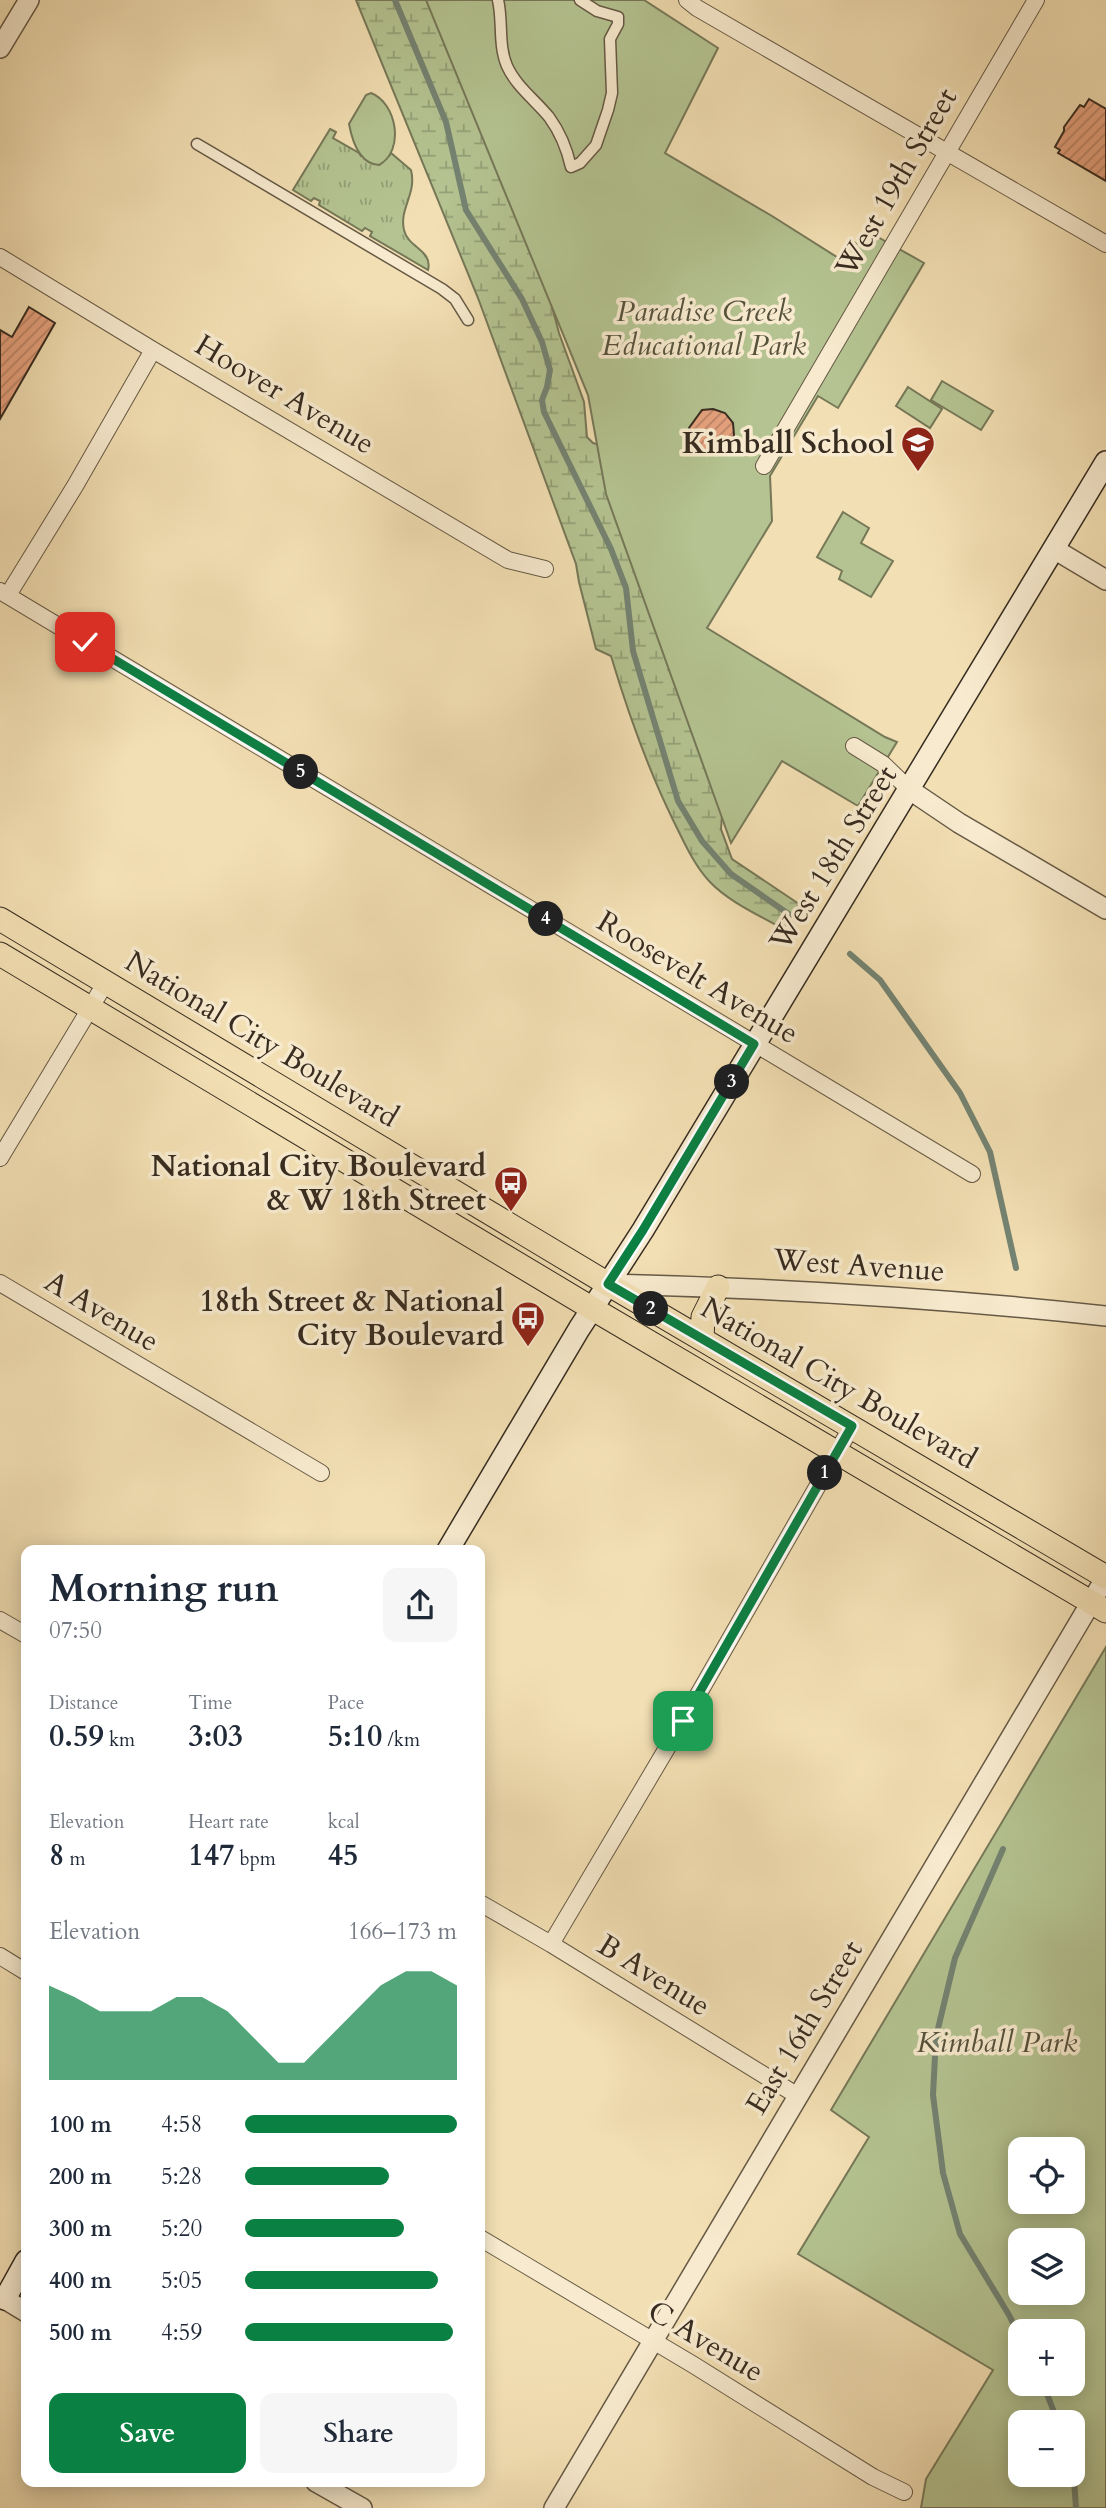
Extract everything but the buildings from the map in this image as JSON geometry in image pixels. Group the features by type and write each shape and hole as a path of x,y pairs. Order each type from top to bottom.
{"main road":[{"name":"West 18th Street","path":"451,1545 1106,462"},
{"name":"National City Boulevard","path":"0,919 608,1284 1106,1577"},
{"name":"National City Boulevard","path":"0,954 593,1309 1098,1606"},
{"path":"702,1339 702,1317 718,1287"},
{"path":"2,2301 21,2269"}],"street":[{"path":"0,48 29,0"},
{"path":"498,0 502,49 507,65 516,81 561,135 571,167 586,158 599,138 612,93 610,39 618,24 618,17 597,11 580,0"},
{"name":"West 19th Street","path":"764,466 1036,0"},
{"path":"695,3 1106,244"},
{"path":"197,144 442,289 455,299 468,320"},
{"name":"Hoover Avenue","path":"0,257 153,351 508,560 545,569"},
{"path":"4,593 79,479 153,351"},
{"path":"1054,549 1106,580"},
{"name":"Roosevelt Avenue","path":"4,593 972,1174"},
{"path":"854,746 883,764 910,790 959,823 1106,909"},
{"path":"0,1158 106,982"},
{"name":"A Avenue","path":"0,1283 321,1474"},
{"name":"West Avenue","path":"608,1284 913,1298 1022,1306 1106,1316"},
{"path":"551,1944 852,1426"},
{"name":"East 16th Street","path":"554,2508 798,2096 1098,1606 1106,1577"},
{"path":"0,1620 21,1633"},
{"name":"B Avenue","path":"485,1906 798,2096"},
{"path":"0,1956 21,1969"},
{"name":"C Avenue","path":"485,2241 873,2477 904,2491"},
{"path":"2,2301 21,2310"},
{"path":"325,2487 362,2508"}],"green space":[{"path":"356,0 448,0 528,216 559,333 584,402 587,437 593,443 681,468 688,625 723,802 721,829 732,859 799,904 783,929 735,902 710,882 690,854 665,802 639,740 611,656 596,649 576,564 478,298"},
{"name":"Paradise Creek Educational Park","path":"426,0 644,0 718,48 665,153 840,259 852,241 857,244 876,236 924,263 838,408 818,396 770,476 772,521 707,628 897,742 858,806 782,761 731,843 606,494 588,395"},
{"path":"371,93 387,106 394,128 392,149 379,165 372,164 362,156 349,124 366,95"},
{"path":"330,129 336,132 333,138 361,156 389,156 391,153 411,170 412,186 404,215 404,230 410,241 427,258 428,270 370,236 372,232 365,228 362,231 319,205 320,201 314,198 311,201 293,190"},
{"path":"942,381 993,411 981,430 931,400"},
{"path":"908,387 942,409 930,428 896,406"},
{"path":"843,512 869,528 861,543 893,561 871,597 839,579 842,571 817,557"},
{"name":"Kimball Park","path":"1106,1647 1106,2508 921,2508 926,2479 993,2370 798,2254 869,2137 831,2110"}],"waterway":[{"path":"395,0 446,122 466,210 522,299 542,342 550,370 542,400 544,412 611,549 626,588 633,651 678,801 702,841 731,874 790,915"},
{"path":"850,954 880,980 960,1093 990,1152 1016,1268"},
{"path":"1003,1849 955,1958 936,2037 933,2095 943,2173 960,2234 1011,2319"},
{"path":"1048,2396 1053,2410"},
{"path":"1075,2487 1076,2508"}],"place":[{"name":"Kimball School","path":"918,473"},
{"name":"National City Boulevard & W 18th Street","path":"511,1213"},
{"name":"18th Street & National City Boulevard","path":"528,1348"}],"route":[{"path":"85,642 754,1044 608,1284 852,1426 683,1721"}]}
